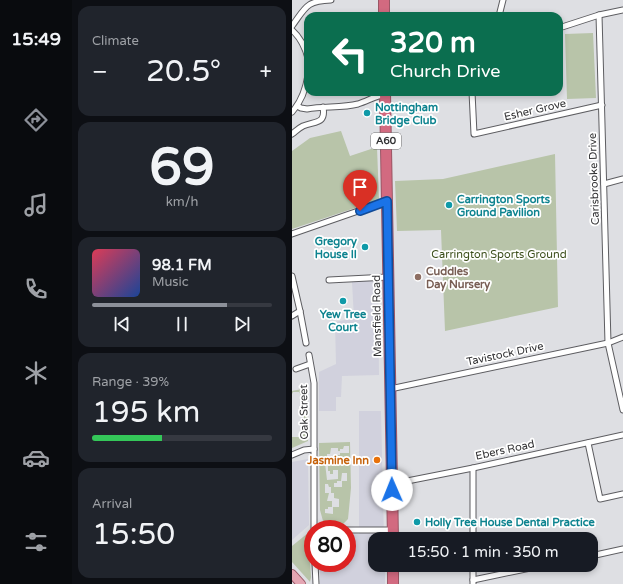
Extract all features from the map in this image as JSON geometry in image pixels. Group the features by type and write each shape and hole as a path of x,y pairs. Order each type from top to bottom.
{"highway":[{"path":"384,0 384,12"},
{"name":"Mansfield Road","path":"385,96 392,532"},
{"path":"393,572 393,584"}],"main road":[{"path":"292,574 301,584"}],"street":[{"path":"292,26 312,1 331,0"},
{"path":"500,12 503,0"},
{"path":"563,27 599,15 623,10"},
{"name":"Carisbrooke Drive","path":"599,15 608,343 623,410"},
{"path":"292,30 304,46"},
{"path":"292,112 297,106 304,89"},
{"path":"297,106 301,108 345,106 359,104 378,96"},
{"name":"Esher Grove","path":"472,96 474,134 602,104"},
{"path":"292,134 301,126 319,121 323,118 323,107"},
{"path":"604,184 623,179"},
{"path":"292,234 387,201"},
{"path":"292,276 306,343"},
{"path":"329,280 388,277"},
{"path":"292,316 300,311"},
{"name":"Tavistock Drive","path":"390,389 608,343 623,337"},
{"name":"Oak Street","path":"309,355 313,374 314,520"},
{"path":"296,369 310,364"},
{"name":"Ebers Road","path":"392,484 623,435"},
{"path":"588,442 600,499 623,494"},
{"path":"292,455 304,450 314,449"},
{"path":"472,468 473,532"},
{"path":"356,531 370,532"},
{"path":"598,554 623,549"},
{"path":"315,572 316,584"},
{"path":"473,582 515,572"}],"shaded area":[{"path":"378,279 379,375 342,376 341,397 336,397 336,411 319,411 319,372 336,364 335,322 354,318 352,282"},
{"path":"359,411 381,411 384,532 368,532 368,572 385,572 385,584 320,584 320,572 356,572 356,534 359,534"},
{"path":"308,459 309,520 304,520 304,529 292,540 292,462"}],"green space":[{"path":"593,33 596,98 567,99 565,34"},
{"path":"341,131 350,156 377,147 379,200 292,229 292,151 310,138"},
{"name":"Carrington Sports Ground","path":"555,154 558,307 445,331 441,230 397,231 395,181 443,179"},
{"path":"307,388 308,441 292,448 292,437 299,437 304,432 304,396 299,392 293,392 292,394 292,391"},
{"path":"350,442 351,488 348,519 323,520 320,510 319,443","holes":["344,446 349,446 349,453 340,453 340,455 335,455 334,459 327,459 327,454 330,454 331,448 338,448 338,451 340,451 340,449 343,449","328,462 328,471 330,471 330,474 333,474 333,470 338,470 338,479 327,480 325,463","342,473 347,473 347,481 342,481 342,487 334,487 334,483 341,481","325,484 328,484 329,487 331,487 331,493 334,493 334,498 339,499 339,507 333,507 333,514 325,513 325,509 332,507 332,501 327,501 329,493 325,493"]},
{"path":"304,536 304,572 311,572 310,582 292,562 292,546"}],"place":[{"name":"Nottingham Bridge Club","path":"367,113"},
{"name":"Carrington Sports Ground Pavilion","path":"449,205"},
{"name":"Gregory House II","path":"365,247"},
{"name":"Cuddles Day Nursery","path":"418,277"},
{"name":"Yew Tree Court","path":"343,301"},
{"name":"Jasmine Inn","path":"377,460"},
{"name":"Holly Tree House Dental Practice","path":"417,522"}],"route":[{"path":"360,211 387,201 392,490"}]}
